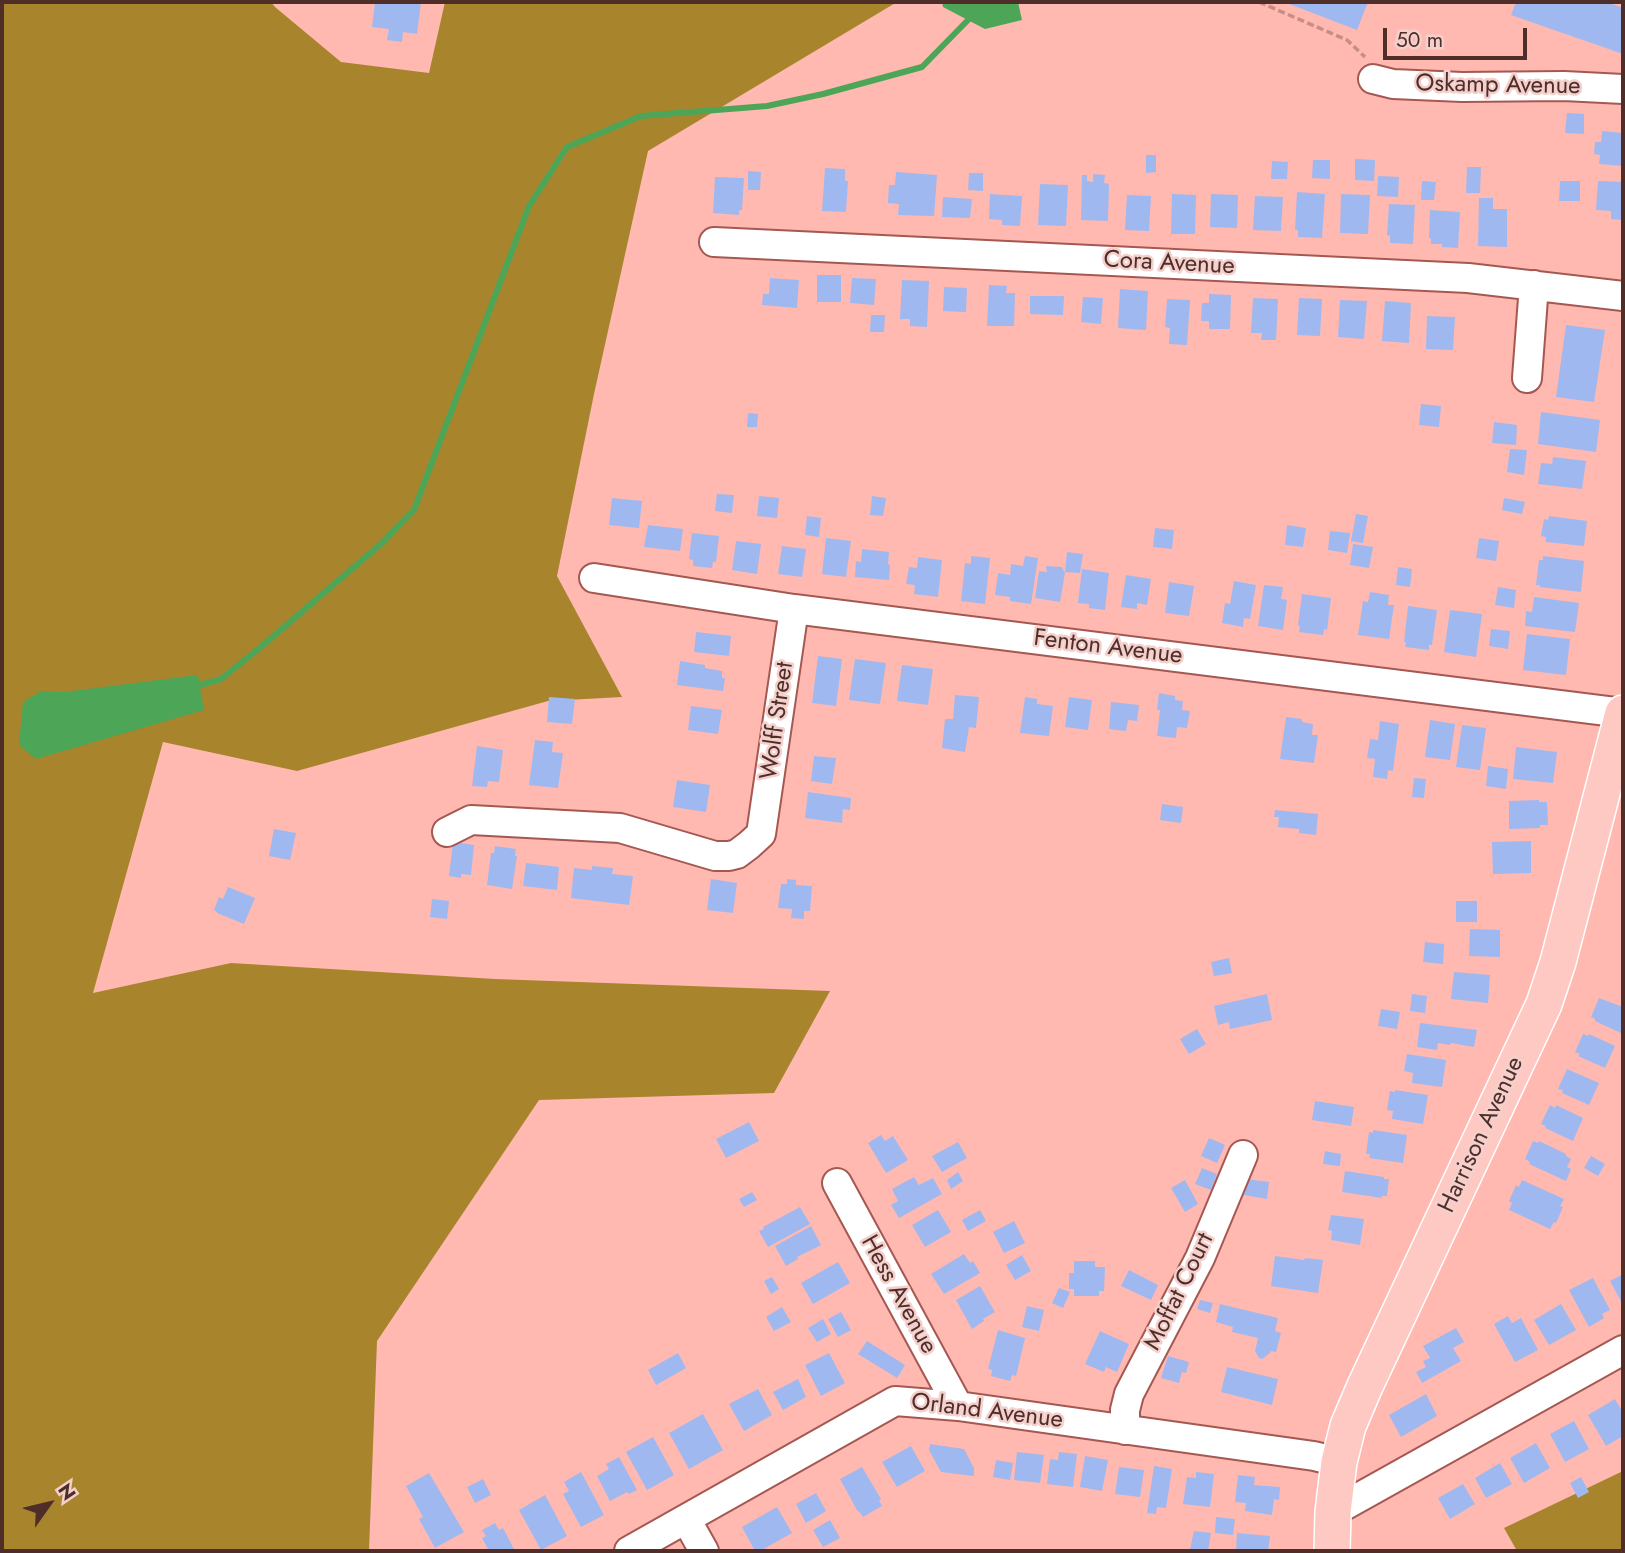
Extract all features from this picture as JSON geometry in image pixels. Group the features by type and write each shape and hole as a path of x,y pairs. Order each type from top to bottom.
{"main road":[{"name":"Harrison Avenue","path":"1332,1551 1339,1462 1348,1426 1544,1004 1617,765 1623,713"}],"street":[{"name":"Oskamp Avenue","path":"1383,82 1462,87 1564,86 1623,89"},
{"name":"Cora Avenue","path":"714,242 1468,278 1623,296"},
{"path":"1527,378 1534,285"},
{"name":"Fenton Avenue","path":"594,578 794,608 1623,713"},
{"name":"Wolff Street","path":"447,832 471,820 620,828 715,856 729,856 750,845 761,834 794,608"},
{"name":"Moffat Court","path":"1125,1430 1125,1409 1129,1394 1199,1258 1243,1155"},
{"name":"Hess Avenue","path":"837,1183 958,1406"},
{"path":"1333,1512 1623,1350"},
{"name":"Orland Avenue","path":"629,1551 895,1401 958,1406 1339,1462"},
{"path":"686,1519 704,1551"}],"path":[{"path":"1259,2 1347,40 1383,82"}],"shaded area":[{"path":"2,2 271,2 341,62 429,73 445,2 897,2 648,151 557,576 622,697 548,701 297,771 163,742 93,993 231,963 495,979 830,991 774,1093 539,1100 377,1341 369,1551 2,1551"},
{"path":"942,2 1018,2 1022,20 985,29 943,7"},
{"path":"198,675 204,710 36,759 19,745 23,702 41,691 64,692"},
{"path":"1623,1471 1623,1551 1517,1551 1504,1528"}],"building":[{"path":"375,2 421,2 417,34 403,32 402,42 387,40 389,29 372,27"},
{"path":"1284,2 1368,2 1357,30"},
{"path":"1516,2 1607,2 1623,8 1623,54 1511,15"},
{"path":"1567,113 1584,114 1584,134 1565,133"},
{"path":"1602,131 1623,133 1623,166 1599,164 1600,155 1594,154 1595,142 1601,142"},
{"path":"1146,155 1156,155 1156,172 1146,173"},
{"path":"1355,159 1375,160 1374,181 1355,180"},
{"path":"1313,160 1330,160 1330,179 1312,178"},
{"path":"1272,161 1288,162 1287,179 1271,179"},
{"path":"1467,167 1481,167 1480,193 1466,193"},
{"path":"825,168 845,169 845,181 848,181 846,212 822,211"},
{"path":"748,171 761,172 760,190 748,190"},
{"path":"896,172 937,175 934,216 898,215 899,204 888,203 889,185 895,185"},
{"path":"969,173 983,173 983,191 968,190"},
{"path":"1093,174 1105,175 1104,183 1109,184 1108,221 1081,220 1082,175 1087,175 1087,181 1093,182"},
{"path":"1378,176 1399,177 1398,197 1377,196"},
{"path":"715,177 744,178 742,210 739,210 739,215 713,213"},
{"path":"1422,181 1436,182 1434,200 1421,200"},
{"path":"1560,181 1580,181 1580,201 1559,201"},
{"path":"1598,181 1623,182 1623,220 1611,219 1611,211 1596,210"},
{"path":"1040,184 1068,185 1066,226 1038,225"},
{"path":"1297,192 1325,194 1322,238 1298,237 1298,230 1295,230"},
{"path":"990,194 1022,196 1020,226 1002,225 1002,220 989,219"},
{"path":"1172,194 1196,195 1195,234 1171,234"},
{"path":"1211,194 1238,195 1237,228 1210,227"},
{"path":"1341,194 1370,195 1368,234 1340,233"},
{"path":"1127,195 1151,196 1149,231 1125,230"},
{"path":"1255,196 1283,197 1281,231 1253,230"},
{"path":"943,197 972,199 970,218 942,217"},
{"path":"1479,198 1493,198 1493,209 1507,209 1507,247 1478,246"},
{"path":"1389,204 1415,205 1413,244 1390,243 1390,236 1387,235"},
{"path":"1430,210 1460,212 1458,248 1431,244"},
{"path":"817,275 841,275 841,302 817,302"},
{"path":"770,278 799,280 797,308 762,305 763,294 769,294"},
{"path":"852,278 876,279 874,305 850,303"},
{"path":"902,280 929,281 927,327 910,326 910,319 900,319"},
{"path":"989,285 1007,286 1006,293 1015,293 1014,326 987,326"},
{"path":"944,287 967,288 966,312 943,311"},
{"path":"1120,289 1148,291 1146,330 1118,328"},
{"path":"1209,294 1231,295 1230,329 1209,329 1209,321 1201,321 1202,303 1209,303"},
{"path":"1030,296 1064,296 1063,315 1030,314"},
{"path":"1083,297 1103,298 1101,324 1081,322"},
{"path":"1253,298 1278,299 1276,340 1261,340 1262,333 1251,333"},
{"path":"1299,298 1322,299 1320,336 1297,335"},
{"path":"1167,299 1190,300 1187,345 1169,344 1170,328 1165,327"},
{"path":"1340,300 1367,301 1364,339 1338,337"},
{"path":"1385,301 1411,303 1409,343 1382,341"},
{"path":"871,315 885,315 884,332 870,332"},
{"path":"1427,316 1455,317 1453,350 1426,349"},
{"path":"1566,325 1605,330 1594,402 1556,397"},
{"path":"1421,404 1441,406 1439,427 1419,425"},
{"path":"1541,412 1600,420 1596,452 1538,444"},
{"path":"748,413 758,414 757,427 747,427"},
{"path":"1494,422 1517,425 1516,445 1492,443"},
{"path":"1510,449 1527,450 1524,475 1507,472"},
{"path":"1553,457 1586,461 1582,489 1538,484 1541,463 1552,464"},
{"path":"717,494 734,495 732,513 715,511"},
{"path":"759,496 779,498 777,518 757,516"},
{"path":"872,496 886,498 883,516 870,515"},
{"path":"612,498 642,501 639,528 609,525"},
{"path":"1504,498 1525,502 1522,514 1502,510"},
{"path":"1356,514 1368,516 1363,543 1351,541"},
{"path":"807,516 821,518 819,537 805,535"},
{"path":"1549,516 1587,521 1584,546 1546,542 1546,537 1541,536 1544,519 1548,520"},
{"path":"648,525 683,529 680,551 644,547"},
{"path":"1287,525 1306,528 1303,547 1285,545"},
{"path":"1155,528 1174,530 1172,549 1153,547"},
{"path":"1330,531 1350,533 1347,553 1328,550"},
{"path":"692,533 719,536 716,562 713,562 712,568 693,566 693,560 689,559"},
{"path":"826,538 851,541 846,577 822,574"},
{"path":"1479,538 1499,541 1496,561 1476,558"},
{"path":"736,541 761,544 757,574 732,570"},
{"path":"1353,544 1373,547 1369,568 1350,565"},
{"path":"782,546 806,549 802,577 778,574"},
{"path":"862,549 889,552 889,580 855,577 856,561 861,562"},
{"path":"1067,552 1083,554 1080,573 1065,572"},
{"path":"971,556 990,558 985,604 961,601 965,563 971,564"},
{"path":"1025,556 1038,558 1031,604 1010,601 1010,597 995,595 998,573 1010,575 1011,564 1023,566"},
{"path":"1543,556 1584,561 1581,592 1536,585 1539,560 1543,560"},
{"path":"918,557 942,560 938,597 914,594 915,585 906,584 909,567 917,568"},
{"path":"1046,566 1062,567 1065,573 1060,602 1035,598 1039,571 1047,572"},
{"path":"1398,567 1412,569 1410,587 1396,585"},
{"path":"1082,569 1109,573 1105,610 1078,603"},
{"path":"1126,575 1151,579 1147,605 1137,603 1137,609 1121,607"},
{"path":"1234,581 1256,585 1250,619 1244,618 1243,627 1222,623 1225,603 1230,604"},
{"path":"1169,582 1194,586 1189,616 1165,613"},
{"path":"1264,585 1283,587 1281,599 1287,600 1283,630 1258,626"},
{"path":"1498,587 1516,590 1514,608 1495,605"},
{"path":"1370,592 1389,595 1388,605 1394,605 1389,639 1358,635 1363,601 1368,602"},
{"path":"1302,594 1331,598 1327,630 1324,629 1323,635 1299,632"},
{"path":"1534,597 1579,603 1575,632 1525,626 1526,611 1532,612"},
{"path":"1408,606 1437,610 1429,650 1405,647"},
{"path":"1450,610 1482,614 1476,657 1444,652"},
{"path":"1491,629 1510,631 1508,649 1489,646"},
{"path":"696,632 731,636 729,656 694,652"},
{"path":"1527,634 1570,639 1566,675 1523,670"},
{"path":"818,656 842,659 836,706 812,703"},
{"path":"855,659 886,663 880,704 849,700"},
{"path":"680,661 722,671 722,678 725,678 723,691 677,685"},
{"path":"902,665 933,669 928,705 897,701"},
{"path":"1159,693 1175,696 1175,700 1183,701 1182,710 1190,711 1187,728 1177,727 1176,738 1157,736"},
{"path":"955,695 979,697 976,728 969,727 965,752 942,748 945,719 953,719"},
{"path":"549,697 575,699 572,724 547,722"},
{"path":"1025,697 1037,699 1037,704 1053,706 1049,736 1020,733"},
{"path":"1069,697 1092,700 1088,730 1065,727"},
{"path":"1111,702 1139,705 1137,721 1128,720 1126,731 1109,729"},
{"path":"691,706 722,710 718,734 688,730"},
{"path":"1286,717 1313,724 1312,735 1318,735 1314,763 1280,759"},
{"path":"1430,720 1455,724 1450,760 1425,757"},
{"path":"1380,721 1399,724 1393,771 1388,770 1387,779 1373,777 1375,759 1367,758 1370,739 1378,740"},
{"path":"1462,725 1486,728 1480,770 1456,767"},
{"path":"535,740 553,742 552,752 563,753 558,788 529,785"},
{"path":"477,746 503,750 499,782 488,781 487,787 472,786"},
{"path":"1516,747 1557,752 1553,783 1513,779"},
{"path":"814,756 836,758 832,784 811,781"},
{"path":"1488,766 1508,769 1506,789 1486,786"},
{"path":"1414,778 1426,779 1424,798 1412,797"},
{"path":"677,780 710,785 706,812 673,807"},
{"path":"808,792 851,798 850,810 843,809 842,823 805,818"},
{"path":"1509,801 1547,802 1548,825 1540,825 1540,828 1509,829"},
{"path":"1162,804 1183,807 1181,823 1160,820"},
{"path":"1275,810 1318,814 1316,835 1299,833 1299,829 1278,827 1279,817 1274,817"},
{"path":"274,829 296,833 290,860 269,856"},
{"path":"1531,841 1531,873 1493,874 1492,842"},
{"path":"453,842 474,845 471,875 461,874 461,878 449,876"},
{"path":"495,846 516,849 512,889 487,885 491,853 494,853"},
{"path":"526,863 559,867 557,890 523,886"},
{"path":"592,866 613,868 612,874 633,876 629,905 571,898 574,868 592,870"},
{"path":"711,879 737,883 733,913 707,910"},
{"path":"787,879 796,880 796,885 812,886 810,911 804,911 804,919 791,918 792,909 778,908 781,884 787,884"},
{"path":"228,887 255,898 244,924 214,910 219,897 223,899"},
{"path":"432,899 449,901 447,919 430,917"},
{"path":"1456,901 1477,901 1477,922 1456,922"},
{"path":"1470,929 1500,930 1500,957 1469,956"},
{"path":"1425,942 1444,944 1443,964 1423,962"},
{"path":"1229,958 1232,973 1214,976 1211,962"},
{"path":"1454,972 1490,975 1488,1003 1451,999"},
{"path":"1267,994 1272,1020 1230,1029 1229,1022 1218,1025 1214,1006"},
{"path":"1412,994 1427,996 1425,1013 1410,1011"},
{"path":"1599,998 1623,1007 1621,1033 1591,1017"},
{"path":"1381,1009 1400,1012 1397,1029 1378,1026"},
{"path":"1420,1023 1477,1030 1474,1047 1438,1043 1437,1050 1417,1047"},
{"path":"1197,1029 1206,1044 1189,1054 1180,1039"},
{"path":"1583,1034 1589,1034 1615,1046 1605,1068 1578,1056 1580,1054 1575,1052"},
{"path":"1407,1054 1446,1060 1442,1087 1412,1083 1413,1073 1404,1071"},
{"path":"1567,1069 1599,1083 1589,1105 1558,1089"},
{"path":"1390,1091 1428,1095 1423,1124 1392,1119 1393,1111 1387,1110"},
{"path":"1315,1101 1354,1107 1351,1126 1312,1120"},
{"path":"1550,1105 1555,1108 1556,1105 1583,1118 1573,1141 1541,1124"},
{"path":"749,1122 759,1141 726,1158 716,1139"},
{"path":"1373,1130 1407,1135 1403,1163 1369,1158 1370,1154 1366,1154 1369,1132 1373,1133"},
{"path":"881,1135 885,1141 893,1136 908,1160 886,1173 868,1143"},
{"path":"1209,1138 1225,1145 1217,1163 1201,1156"},
{"path":"1533,1141 1539,1141 1571,1159 1567,1167 1571,1169 1566,1181 1529,1164 1525,1159"},
{"path":"958,1142 967,1158 942,1172 932,1156"},
{"path":"1325,1151 1341,1154 1340,1166 1323,1164"},
{"path":"1591,1156 1605,1164 1598,1176 1584,1168"},
{"path":"1202,1168 1217,1174 1211,1190 1195,1184"},
{"path":"1345,1171 1389,1179 1387,1196 1382,1198 1342,1192"},
{"path":"958,1172 963,1181 951,1189 947,1180"},
{"path":"914,1177 919,1185 933,1178 942,1194 899,1218 891,1205 898,1201 892,1189"},
{"path":"1247,1179 1269,1182 1267,1199 1244,1195"},
{"path":"1185,1180 1198,1204 1185,1212 1171,1188"},
{"path":"1522,1180 1564,1199 1556,1223 1554,1222 1550,1229 1509,1210 1512,1203 1509,1201 1516,1185 1519,1187"},
{"path":"752,1192 757,1200 744,1207 739,1199"},
{"path":"800,1207 810,1224 768,1247 759,1231"},
{"path":"938,1210 951,1232 925,1247 912,1225"},
{"path":"980,1210 986,1221 968,1231 962,1220"},
{"path":"1331,1215 1364,1219 1360,1245 1331,1240 1332,1231 1328,1230"},
{"path":"1014,1221 1025,1243 1004,1253 993,1232"},
{"path":"811,1226 821,1245 786,1266 775,1246"},
{"path":"964,1254 970,1263 973,1261 980,1273 944,1294 931,1274"},
{"path":"1022,1255 1031,1271 1015,1280 1006,1265"},
{"path":"1275,1256 1323,1260 1318,1293 1271,1286"},
{"path":"1074,1261 1095,1261 1095,1267 1105,1267 1104,1291 1099,1291 1099,1296 1074,1296 1074,1289 1069,1289 1069,1273 1074,1273"},
{"path":"838,1262 850,1283 813,1304 801,1283"},
{"path":"1129,1270 1158,1285 1151,1300 1121,1286"},
{"path":"1623,1274 1623,1305 1610,1281"},
{"path":"772,1277 779,1289 771,1294 764,1281"},
{"path":"1593,1278 1610,1310 1602,1314 1604,1318 1589,1327 1569,1290"},
{"path":"980,1286 995,1312 972,1329 956,1300"},
{"path":"1059,1288 1070,1292 1063,1308 1052,1303"},
{"path":"1200,1300 1213,1303 1210,1313 1197,1309"},
{"path":"1220,1304 1278,1318 1275,1331 1281,1333 1276,1352 1271,1351 1262,1359 1259,1358 1255,1351 1258,1338 1232,1332 1233,1327 1216,1322"},
{"path":"1561,1304 1576,1330 1549,1345 1534,1320"},
{"path":"1027,1306 1044,1310 1039,1331 1022,1327"},
{"path":"782,1307 791,1322 774,1331 766,1317"},
{"path":"841,1312 851,1330 838,1337 828,1319"},
{"path":"1508,1316 1512,1323 1521,1318 1538,1350 1515,1362 1494,1324"},
{"path":"823,1319 831,1334 817,1342 808,1328"},
{"path":"1456,1328 1464,1342 1453,1348 1461,1361 1422,1383 1416,1372 1426,1367 1423,1361 1430,1358 1423,1346"},
{"path":"998,1330 1025,1338 1016,1376 1012,1375 1010,1381 991,1376 992,1370 988,1369"},
{"path":"1100,1331 1129,1344 1117,1372 1106,1367 1104,1372 1085,1364"},
{"path":"867,1341 905,1365 897,1378 858,1354"},
{"path":"678,1353 686,1368 656,1385 648,1370"},
{"path":"829,1353 845,1383 821,1396 805,1365"},
{"path":"1168,1356 1189,1362 1179,1383 1161,1378"},
{"path":"1227,1367 1278,1379 1272,1405 1221,1392"},
{"path":"798,1379 806,1397 783,1410 773,1392"},
{"path":"758,1389 772,1415 744,1431 729,1404"},
{"path":"1426,1394 1437,1416 1401,1437 1389,1415"},
{"path":"1615,1399 1623,1413 1623,1436 1606,1446 1588,1415"},
{"path":"703,1414 723,1450 689,1469 669,1433"},
{"path":"1574,1421 1589,1449 1565,1462 1550,1434"},
{"path":"653,1437 674,1475 647,1490 626,1452"},
{"path":"1536,1443 1550,1468 1524,1483 1510,1458"},
{"path":"930,1444 964,1449 974,1468 974,1476 941,1472 929,1450"},
{"path":"911,1446 925,1471 897,1487 882,1462"},
{"path":"1017,1452 1044,1455 1040,1483 1014,1480"},
{"path":"1059,1452 1077,1454 1073,1487 1047,1484 1050,1459 1058,1460"},
{"path":"1085,1456 1108,1460 1102,1491 1080,1487"},
{"path":"619,1457 637,1490 610,1501 597,1476 609,1469 606,1464"},
{"path":"996,1460 1013,1463 1010,1480 993,1477"},
{"path":"1500,1463 1512,1484 1486,1498 1475,1478"},
{"path":"1154,1466 1172,1469 1166,1508 1157,1507 1156,1514 1147,1513"},
{"path":"862,1467 881,1499 879,1500 882,1506 863,1517 840,1479"},
{"path":"1119,1467 1144,1470 1140,1497 1115,1494"},
{"path":"581,1472 604,1515 581,1527 563,1494 569,1491 564,1482"},
{"path":"1196,1472 1214,1474 1210,1507 1183,1504 1187,1477 1196,1478"},
{"path":"429,1473 464,1532 435,1548 419,1519 423,1517 406,1486"},
{"path":"1238,1475 1255,1477 1254,1485 1280,1487 1279,1500 1274,1499 1272,1515 1245,1511 1246,1503 1235,1502"},
{"path":"1581,1477 1589,1492 1578,1498 1570,1483"},
{"path":"483,1479 491,1495 475,1503 467,1487"},
{"path":"1463,1484 1475,1504 1450,1519 1438,1498"},
{"path":"816,1493 826,1511 806,1523 796,1504"},
{"path":"545,1495 567,1536 541,1550 519,1510"},
{"path":"777,1507 792,1533 760,1551 755,1551 742,1527"},
{"path":"1216,1517 1235,1519 1233,1535 1215,1533"},
{"path":"830,1520 840,1538 823,1547 813,1530"},
{"path":"495,1523 499,1530 503,1528 515,1551 489,1551 482,1538 486,1536 482,1530"},
{"path":"1194,1531 1211,1533 1208,1551 1190,1549"},
{"path":"1237,1533 1270,1536 1268,1551 1236,1551"}],"waterway":[{"path":"200,685 221,679 262,646 382,543 414,510 529,206 567,147 641,116 767,106 922,67 968,20"}]}
